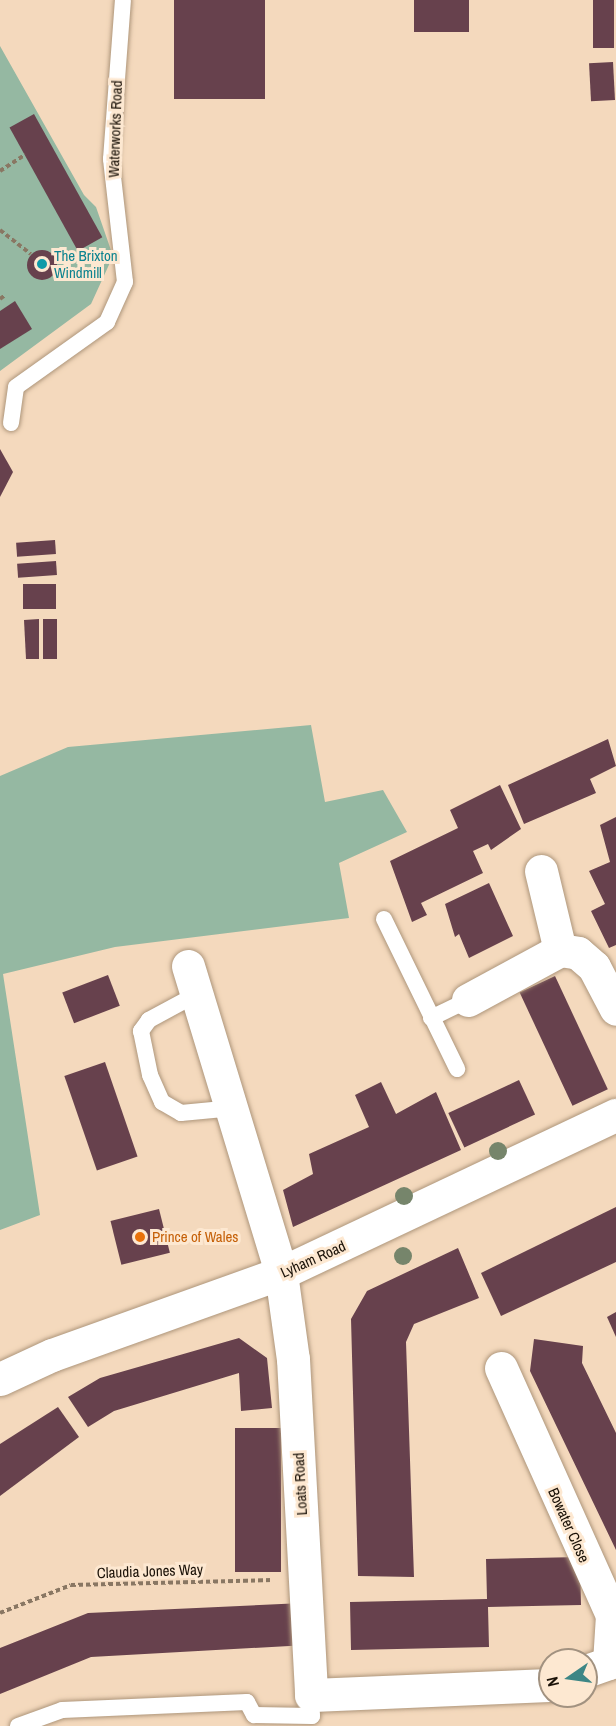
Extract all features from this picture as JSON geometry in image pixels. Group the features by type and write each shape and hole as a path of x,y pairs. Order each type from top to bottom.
{"street":[{"path":"541,871 560,950"},
{"path":"468,1000 560,950 578,953 594,967 616,1009"},
{"name":"Loats Road","path":"193,980 234,1108 281,1273 293,1359 311,1695"},
{"name":"Lyham Road","path":"0,1379 52,1354 281,1273 616,1115"},
{"name":"Bowater Close","path":"501,1368 612,1615 609,1663 598,1667"},
{"path":"311,1695 538,1686"}],"lane":[{"name":"Waterworks Road","path":"10,423 16,387 107,322 125,282 111,159 123,0"},
{"path":"384,919 457,1069"},
{"path":"193,980 149,1020 141,1031 150,1075 162,1102 181,1113 234,1108"},
{"path":"431,1018 468,1000"},
{"path":"18,1726 62,1710 247,1702 254,1715 312,1716 311,1695"}],"path":[{"path":"0,171 24,155"},
{"path":"0,230 31,255"},
{"name":"Claudia Jones Way","path":"0,1613 71,1586 306,1579"}],"green space":[{"path":"0,46 84,195 96,207 113,256 91,304 0,371"},
{"path":"311,725 325,802 383,790 407,832 339,863 349,918 115,947 3,974 40,1215 0,1230 0,776 68,747"}],"building":[{"path":"174,0 265,0 265,99 174,99"},
{"path":"414,0 469,0 469,32 414,32"},
{"path":"593,0 614,0 614,48 593,48"},
{"path":"613,62 615,100 591,101 589,63"},
{"path":"34,114 102,237 78,251 10,128"},
{"name":"The Brixton Windmill","path":"42,250 53,254 57,265 53,276 42,280 31,276 27,265 31,254"},
{"path":"15,301 32,329 0,349 0,311"},
{"path":"0,449 13,472 0,497"},
{"path":"55,540 56,554 17,557 16,543"},
{"path":"56,561 57,575 18,578 17,564"},
{"path":"23,584 56,584 56,609 23,609"},
{"path":"39,619 39,659 26,659 24,620"},
{"path":"43,619 57,619 57,659 43,659"},
{"path":"608,739 616,766 590,779 596,793 524,824 508,785"},
{"path":"500,785 521,829 491,850 488,844 473,851 483,873 421,903 427,915 412,922 390,861 458,828 450,810"},
{"path":"616,817 616,945 609,948 591,911 605,904 589,871 610,862 600,825"},
{"path":"489,883 513,936 469,958 459,934 455,937 445,904"},
{"path":"108,975 120,1006 74,1023 62,993"},
{"path":"555,976 608,1089 572,1106 520,992"},
{"path":"105,1062 138,1157 97,1171 64,1076"},
{"path":"519,1080 535,1114 464,1147 448,1113"},
{"path":"381,1082 396,1114 436,1092 461,1150 293,1227 283,1190 313,1174 309,1154 369,1127 355,1095"},
{"path":"616,1207 616,1262 501,1316 481,1273"},
{"name":"Prince of Wales","path":"159,1209 170,1253 121,1265 110,1221"},
{"path":"458,1248 479,1298 414,1324 406,1342 414,1577 358,1576 351,1319 367,1291"},
{"path":"616,1312 616,1337 607,1317"},
{"path":"239,1338 267,1358 272,1408 241,1411 239,1373 114,1411 88,1427 68,1397 100,1378"},
{"path":"534,1339 583,1346 582,1363 616,1433 616,1550 530,1371"},
{"path":"58,1407 79,1437 0,1496 0,1444"},
{"path":"235,1428 281,1428 281,1572 235,1572"},
{"path":"580,1557 581,1605 488,1607 489,1647 351,1650 350,1602 487,1599 486,1559"},
{"path":"303,1603 307,1645 91,1657 0,1694 0,1648 88,1613"}],"place":[{"name":"The Brixton Windmill","path":"42,264"},
{"name":"Prince of Wales","path":"140,1237"}]}
